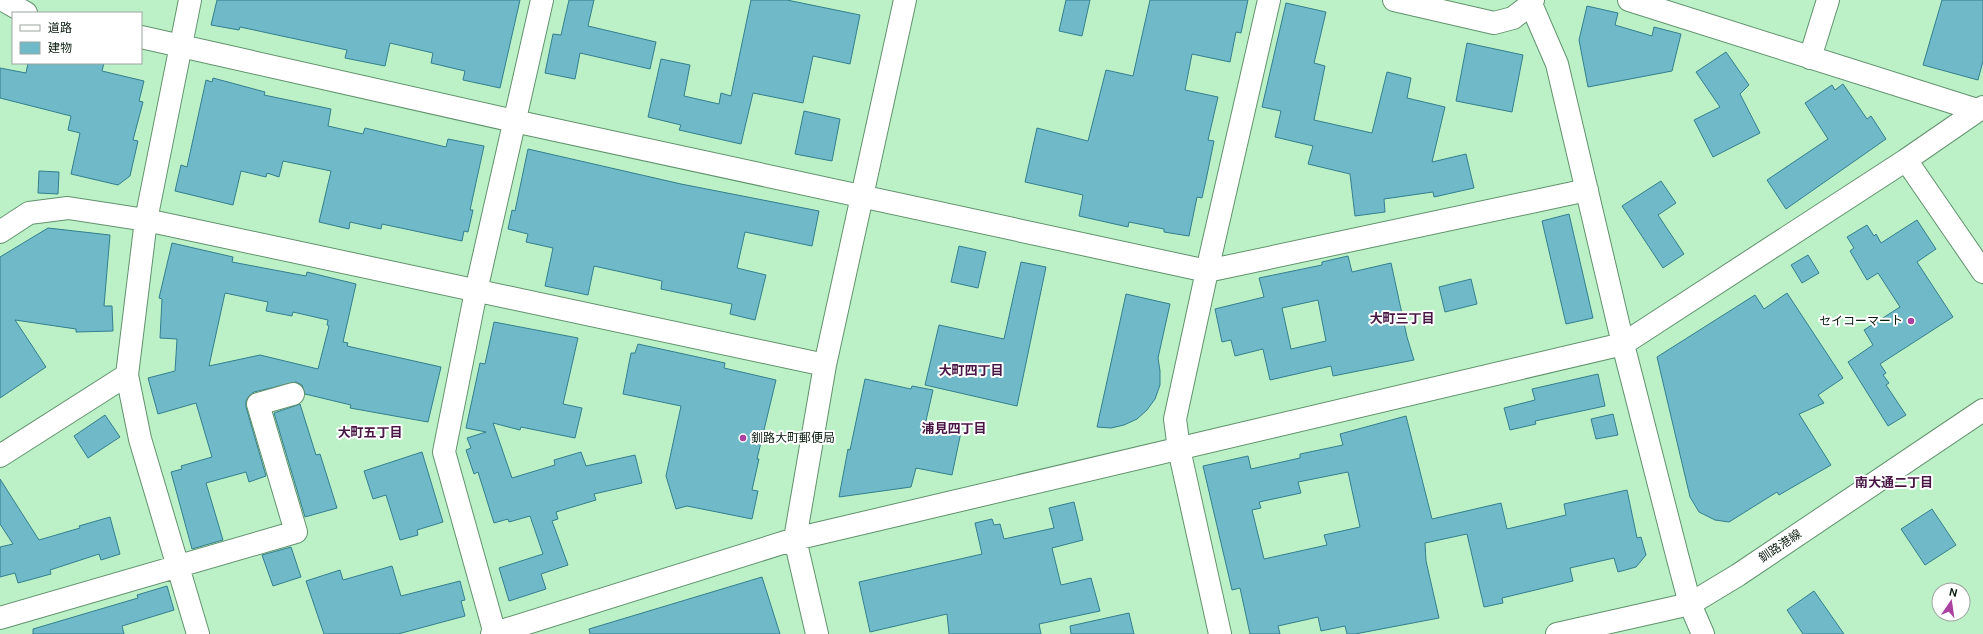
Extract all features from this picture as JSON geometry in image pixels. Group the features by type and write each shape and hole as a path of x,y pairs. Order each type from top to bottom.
{"street":[{"path":"2,0 24,12"},
{"path":"190,0 146,220 127,375 140,439 198,634"},
{"path":"542,0 476,291 444,452 494,634 796,539 1623,344 1906,160 1980,108"},
{"path":"817,634 796,539 825,365 905,0"},
{"path":"1220,634 1179,449 1175,419 1269,0"},
{"path":"1394,0 1494,23 1513,18 1532,2 1557,64 1623,344 1690,604 1702,634"},
{"path":"1629,0 1810,58 1980,108"},
{"path":"1810,58 1828,0"},
{"path":"142,37 514,121 1207,271 1587,190"},
{"path":"1906,160 1976,249 1983,272"},
{"path":"0,232 29,214 68,208 146,220 825,365"},
{"path":"0,456 127,375"},
{"path":"0,618 296,532 258,404 293,394"},
{"name":"釧路港線","path":"1557,634 1690,604 1738,575 1983,410"}],"building":[{"path":"217,0 520,0 500,88 463,80 465,71 431,63 433,53 390,43 385,66 345,58 347,50 240,27 239,30 211,25"},
{"path":"569,0 594,0 588,26 656,42 650,69 580,53 575,79 545,73 553,34 561,35"},
{"path":"751,0 787,0 860,15 850,64 813,56 803,103 753,93 741,144 679,130 681,125 648,117 661,59 690,65 684,96 719,104 721,93 731,96"},
{"path":"1066,0 1090,0 1082,36 1059,31"},
{"path":"1150,0 1248,0 1241,33 1236,32 1230,62 1192,54 1185,90 1218,97 1208,140 1214,141 1206,180 1202,198 1197,197 1189,236 1164,232 1164,229 1129,222 1128,227 1079,216 1083,195 1025,182 1037,128 1088,141 1106,70 1133,76"},
{"path":"1942,0 1983,0 1983,61 1978,80 1923,65"},
{"path":"1286,3 1326,12 1314,63 1325,66 1314,120 1372,133 1387,72 1411,78 1407,98 1445,107 1432,162 1466,154 1474,188 1434,197 1433,192 1384,199 1385,212 1355,216 1350,174 1308,164 1313,146 1275,137 1281,111 1262,107"},
{"path":"1587,6 1618,13 1615,25 1652,36 1654,27 1681,34 1672,71 1588,87 1579,40"},
{"path":"1467,43 1523,55 1512,112 1456,101"},
{"path":"1726,52 1749,85 1740,94 1760,133 1713,157 1694,120 1720,107 1696,72"},
{"path":"28,64 104,64 102,71 144,81 139,101 143,102 133,140 138,141 130,176 118,185 71,174 80,133 68,130 71,116 0,98 0,68 26,73"},
{"path":"213,78 265,92 264,95 331,109 328,126 363,134 365,128 446,147 448,139 484,146 470,210 473,210 468,232 464,231 462,241 382,224 381,229 350,222 349,229 319,222 331,171 283,161 279,177 267,173 266,177 241,171 233,205 175,191 181,165 187,167 206,80 212,82"},
{"path":"1843,84 1867,119 1871,116 1886,139 1786,209 1767,180 1828,139 1805,103 1832,85 1835,90"},
{"path":"804,111 840,119 832,161 795,154"},
{"path":"528,149 681,184 819,211 812,246 745,232 737,268 766,275 755,320 730,314 732,304 661,289 662,281 594,266 588,295 545,286 553,248 526,242 528,234 508,229 512,210 515,211"},
{"path":"39,171 59,172 58,194 38,193"},
{"path":"1661,181 1676,203 1658,215 1684,254 1663,268 1622,206"},
{"path":"1569,214 1593,318 1566,324 1542,221"},
{"path":"1917,220 1936,249 1917,262 1953,317 1880,364 1886,373 1883,375 1889,383 1886,385 1906,415 1888,426 1848,362 1873,345 1864,330 1900,307 1878,273 1867,280 1850,251 1854,248 1847,237 1867,225 1874,236 1876,234 1881,243"},
{"path":"48,228 110,235 104,306 112,306 113,331 76,332 76,329 15,320 46,367 0,398 0,257"},
{"path":"172,243 233,257 232,262 306,276 307,272 356,284 343,342 348,343 347,346 441,367 428,422 350,408 351,405 305,394 302,385 296,382 254,392 246,401 246,407 266,476 249,482 246,472 206,483 223,540 192,549 171,472 182,469 181,466 212,457 196,403 158,414 148,378 175,371 177,339 160,338 162,299 159,298","holes":["225,293 268,302 266,311 292,316 293,312 328,320 327,325 329,326 318,369 260,355 209,366"]},
{"path":"959,246 986,252 978,288 951,282"},
{"path":"1808,255 1819,273 1802,283 1791,265"},
{"path":"1348,256 1352,272 1391,263 1407,337 1414,360 1333,376 1331,366 1270,380 1263,349 1235,356 1231,340 1222,342 1215,309 1264,297 1259,278 1322,265 1322,262","holes":["1318,300 1326,341 1291,349 1282,308"]},
{"path":"1021,262 1046,267 1017,406 925,385 939,325 1004,339"},
{"path":"1471,279 1477,304 1445,312 1439,287"},
{"path":"1787,293 1843,378 1818,395 1824,403 1799,414 1831,465 1779,495 1777,492 1729,522 1715,520 1699,512 1690,497 1657,357 1755,295 1764,309"},
{"path":"1126,294 1170,304 1158,358 1160,385 1155,399 1147,410 1137,419 1124,425 1111,428 1097,427"},
{"path":"494,322 578,338 563,404 582,408 575,438 521,427 520,430 493,423 512,478 555,465 554,460 581,452 586,466 635,455 642,483 594,494 596,500 556,512 558,519 552,521 568,565 541,574 546,589 509,601 499,568 543,554 530,516 509,522 508,519 494,523 478,472 474,474 466,450 471,448 467,438 486,432 466,428 480,363 485,364"},
{"path":"638,344 725,363 724,368 776,380 757,459 759,459 752,490 758,491 752,519 687,506 676,509 666,476 681,406 623,394 631,353 635,353"},
{"path":"1598,374 1605,406 1535,421 1536,424 1510,430 1504,408 1535,400 1532,389"},
{"path":"865,379 911,389 912,386 933,390 925,425 961,432 952,475 916,468 911,487 839,497 848,449 850,450"},
{"path":"300,404 316,455 320,454 337,508 305,517 274,413"},
{"path":"1613,414 1618,435 1596,439 1591,419"},
{"path":"105,415 120,437 88,458 74,436"},
{"path":"1406,416 1432,519 1501,503 1507,529 1566,515 1564,504 1627,490 1637,538 1641,537 1646,555 1636,567 1618,572 1614,558 1570,568 1573,581 1502,598 1503,603 1484,607 1467,534 1425,543 1426,561 1439,618 1355,634 1347,634 1345,626 1321,631 1318,617 1278,626 1280,634 1250,634 1240,588 1232,590 1203,466 1248,456 1251,469 1300,458 1300,454 1343,445 1340,434","holes":["1348,472 1360,527 1324,535 1327,545 1264,559 1252,510 1261,508 1259,502 1301,493 1298,482"]},
{"path":"422,452 443,522 417,530 418,535 400,540 386,495 373,499 364,471"},
{"path":"0,479 39,540 80,528 79,526 110,517 120,554 101,560 99,554 50,570 51,574 18,583 15,573 0,577 0,547 13,544 0,524"},
{"path":"1074,502 1083,540 1052,548 1061,585 1091,578 1100,611 1039,624 1041,634 949,634 947,614 870,632 859,582 982,554 975,523 992,519 994,525 1000,524 1004,539 1054,528 1049,508"},
{"path":"1932,509 1956,545 1925,565 1901,529"},
{"path":"291,547 301,577 273,586 262,555"},
{"path":"392,566 401,596 460,581 465,600 461,601 465,616 398,634 324,634 306,581 340,570 343,580"},
{"path":"762,577 780,634 590,634 589,629"},
{"path":"167,586 174,610 122,626 124,634 33,634 33,629 138,598 137,595"},
{"path":"1814,591 1844,634 1803,634 1787,610"},
{"path":"1129,613 1134,634 1071,634 1070,626"}],"place":[{"name":"セイコーマート","path":"1911,321"},
{"name":"釧路大町郵便局","path":"743,438"}],"district":[{"name":"大町三丁目","path":"1402,318"},
{"name":"大町四丁目","path":"971,370"},
{"name":"浦見四丁目","path":"954,428"},
{"name":"大町五丁目","path":"370,432"},
{"name":"南大通二丁目","path":"1894,482"}]}
